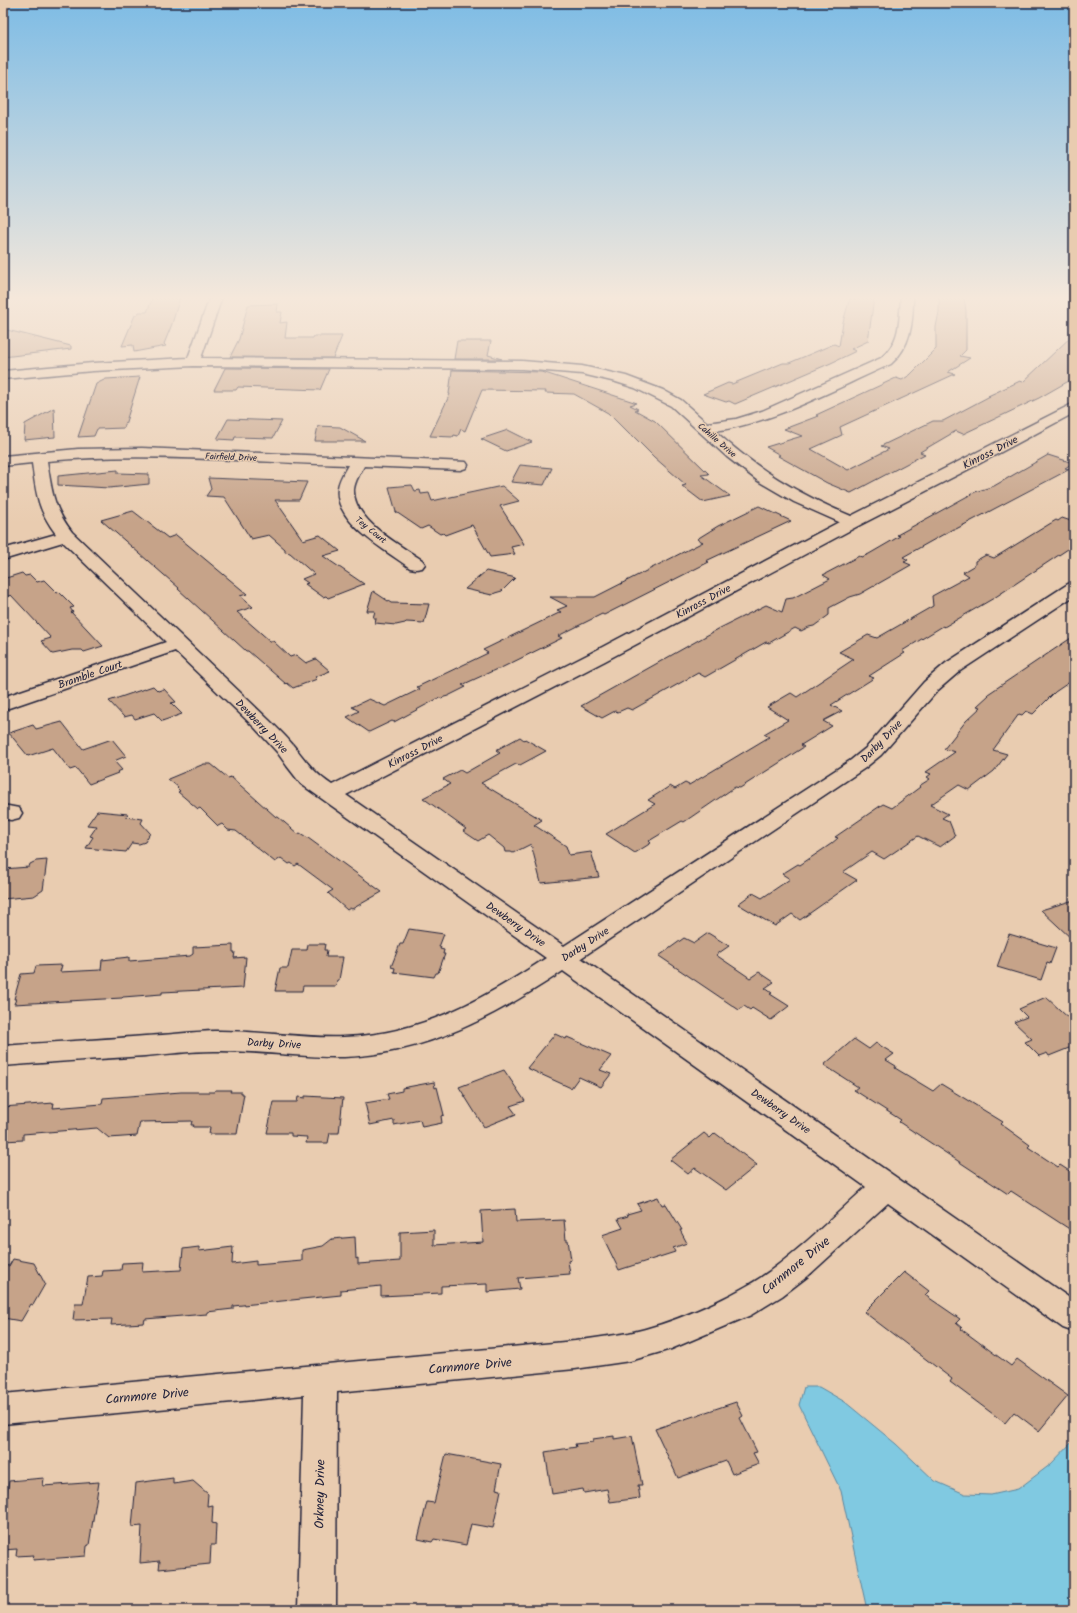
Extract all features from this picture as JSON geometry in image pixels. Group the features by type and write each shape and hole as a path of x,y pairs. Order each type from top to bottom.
{"street":[{"name":"Cahille Drive","path":"3,375 34,372"},
{"name":"Cahille Drive","path":"590,372 615,377 655,392 676,403 743,462 766,479 805,501 852,522"},
{"path":"704,428 738,423 767,414 859,372"},
{"name":"Kinross Drive","path":"331,794 598,657 852,522 967,464 1074,407"},
{"name":"Fairfield Drive","path":"3,461 78,454 142,453 460,465"},
{"name":"Dewberry Drive","path":"40,457 46,502 54,520 66,536 262,724 285,748 294,762 309,779 1074,1318"},
{"name":"Tey Court","path":"358,462 346,491 348,507 366,527 416,564"},
{"path":"3,555 66,536"},
{"name":"Darby Drive","path":"3,1056 214,1041 343,1047 371,1046 424,1033 473,1014 497,1002 858,764 874,751 931,686 953,667 1074,588"},
{"name":"Bramble Court","path":"3,704 178,644"},
{"name":"Carnmore Drive","path":"3,1409 575,1356 630,1347 671,1335 740,1306 771,1287 797,1267 887,1186"},
{"name":"Orkney Drive","path":"317,1610 321,1379"}],"water":[{"path":"804,1387 819,1387 845,1402 896,1444 935,1481 965,1494 991,1495 1018,1489 1051,1464 1074,1440 1074,1610 867,1610 841,1491 799,1405"}],"building":[{"path":"223,372 328,372 320,390 238,387 236,390 214,390"},
{"path":"452,372 543,372 637,403 630,405 638,409 635,410 655,421 709,474 701,475 730,496 703,502 682,486 686,485 632,435 630,435 608,413 574,394 545,393 546,391 482,390 465,431 461,429 458,436 454,435 453,437 430,436 449,394"},
{"path":"760,372 809,372 735,404 703,394 728,383 732,384"},
{"path":"913,372 949,372 955,374 840,427 842,435 811,449 848,470 889,449 881,446 933,421 943,421 990,396 988,396 1020,381 1023,382 1033,372 1074,372 1074,378 1039,398 963,434 956,431 920,452 925,454 851,493 827,483 778,456 780,455 766,447 802,436 784,429 818,416 816,415 896,378 902,380"},
{"path":"140,377 124,428 97,429 94,436 78,437 96,384 106,379"},
{"path":"54,408 55,437 24,440 25,424"},
{"path":"228,419 282,421 273,438 235,437 234,440 217,439"},
{"path":"318,426 340,427 365,441 315,441"},
{"path":"508,430 532,442 506,451 481,439"},
{"path":"1048,455 1073,463 1065,468 1070,469 956,529 953,529 903,557 908,560 904,562 911,565 860,594 850,597 829,608 829,615 814,626 801,631 795,628 769,643 766,642 705,677 698,673 632,710 627,708 618,712 615,711 602,718 581,706 720,628 766,605 782,612 786,599 793,598 830,579 823,575 859,556 862,557 869,554 900,536 897,535 975,492 994,486"},
{"path":"520,465 552,468 544,485 511,482"},
{"path":"118,470 118,473 149,474 149,484 109,488 58,485 58,476"},
{"path":"208,478 307,482 299,500 275,500 303,540 320,535 340,551 323,556 364,584 328,598 326,596 323,597 305,584 308,583 302,579 314,574 290,553 285,552 285,549 269,535 251,539 224,497 206,496 211,489"},
{"path":"412,485 415,491 420,490 421,494 429,493 432,501 502,486 519,501 500,506 524,544 511,547 515,554 490,557 472,525 445,535 443,533 440,534 428,526 421,529 396,512 389,487"},
{"path":"759,506 791,521 706,561 709,562 604,615 602,614 558,636 562,638 499,669 462,685 466,687 448,696 437,699 394,722 392,721 369,732 347,717 359,711 352,707 369,699 385,706 420,689 417,687 488,653 483,650 561,612 557,610 567,606 550,597 595,597 703,542 697,539 718,526"},
{"path":"133,511 168,538 176,535 247,594 240,596 253,607 237,612 270,641 273,641 290,657 296,655 306,663 316,659 330,671 315,677 317,679 293,688 287,683 286,684 248,651 246,651 178,589 179,588 101,520"},
{"path":"1062,518 1074,522 1074,545 994,598 902,651 905,653 869,676 874,678 831,705 842,711 823,721 832,726 801,745 804,747 740,788 735,787 684,822 682,821 649,841 651,843 635,853 606,834 655,804 648,800 670,786 675,789 685,783 689,785 769,737 764,734 788,720 767,707 791,693 797,697 854,659 839,652 868,635 877,638 933,606 932,596 969,576 963,572 975,565 975,561 986,555 994,558 1056,520 1058,521"},
{"path":"486,571 515,578 502,591 492,595 465,589"},
{"path":"22,573 25,576 30,575 37,582 44,580 57,593 59,592 74,607 70,608 73,612 71,612 103,646 84,652 82,650 72,650 53,654 41,641 51,638 11,595 3,598 3,579"},
{"path":"373,591 391,603 429,604 424,623 406,622 396,625 375,623 376,618 373,618 375,611 367,611"},
{"path":"1074,636 1074,679 1055,692 1033,714 1026,711 1022,715 1019,714 993,750 1007,754 994,771 969,790 959,785 930,805 948,814 942,818 949,821 955,836 940,847 918,836 884,859 872,852 843,872 857,880 800,920 792,914 775,926 738,904 753,893 762,898 790,879 782,874 798,864 800,865 831,844 838,838 835,837 883,804 892,808 920,787 919,786 930,779 927,777 931,774 926,772 955,752 944,749 966,721 981,707 977,706 989,695 988,694"},
{"path":"153,686 158,691 164,689 176,702 171,703 182,714 162,721 154,713 135,719 132,715 124,717 109,701"},
{"path":"62,722 83,749 112,739 126,756 114,761 122,770 89,784 76,768 70,770 53,748 28,756 9,733 33,725 36,729"},
{"path":"520,737 546,751 520,765 516,764 481,783 542,820 534,825 566,846 569,855 591,852 599,877 541,883 531,844 513,853 505,852 504,848 488,835 478,841 463,831 466,829 423,798 450,784 443,779 460,770 465,773 500,753 496,750"},
{"path":"204,764 211,764 228,778 231,777 276,817 278,817 298,834 300,833 308,838 382,892 352,909 350,908 347,910 328,893 333,890 298,864 295,866 291,863 289,864 281,858 275,862 236,831 228,830 222,824 218,826 200,808 198,809 178,792 180,791 177,788 178,787 168,779"},
{"path":"97,811 128,814 125,817 143,819 141,823 150,833 145,842 139,844 132,843 126,852 86,848 93,837 90,836 97,826 87,825"},
{"path":"47,860 43,890 34,896 3,899 3,869 29,867 30,864 36,861"},
{"path":"1074,900 1074,941 1041,910"},
{"path":"409,929 444,934 439,947 441,947 440,949 444,950 443,954 445,954 438,973 436,973 434,977 394,972 395,968 391,967 400,944 403,944"},
{"path":"708,933 729,946 716,955 750,978 759,972 774,982 765,988 772,993 770,994 789,1006 771,1020 752,1008 750,1010 744,1006 739,1010 659,956 684,938 694,943"},
{"path":"1009,934 1056,948 1050,964 1047,963 1041,980 997,967"},
{"path":"308,944 325,944 324,950 327,950 326,957 343,957 339,980 337,980 336,986 303,986 302,991 275,991 280,968 288,968 292,950 307,950"},
{"path":"233,945 233,952 235,952 234,958 246,957 243,988 162,992 162,994 122,998 14,1004 21,974 34,973 36,966 62,965 60,972 101,970 102,960 129,957 129,961 190,956 193,954 193,947"},
{"path":"1046,997 1074,1023 1074,1046 1049,1056 1047,1053 1039,1056 1025,1042 1032,1039 1014,1022 1027,1017 1019,1009"},
{"path":"555,1034 566,1039 567,1037 611,1056 600,1070 611,1074 601,1087 579,1077 571,1088 527,1068"},
{"path":"854,1039 869,1049 876,1043 894,1054 886,1060 896,1066 895,1068 933,1091 941,1084 1003,1122 1001,1124 1030,1145 1028,1147 1058,1167 1060,1165 1074,1174 1074,1232 1011,1191 1008,1194 899,1122 901,1120 854,1090 858,1087 824,1065"},
{"path":"504,1070 525,1101 510,1106 516,1114 484,1127 459,1087"},
{"path":"434,1082 435,1088 437,1087 444,1115 441,1116 442,1123 422,1127 420,1120 394,1125 394,1120 370,1125 365,1103 389,1099 387,1094 402,1091 402,1088"},
{"path":"215,1090 231,1090 230,1092 242,1092 242,1094 244,1094 237,1134 209,1134 210,1127 193,1127 194,1125 191,1125 192,1121 140,1122 137,1136 109,1138 97,1128 23,1134 23,1140 3,1141 3,1107 54,1103 53,1108 102,1104 103,1098 181,1092 214,1092"},
{"path":"305,1096 343,1098 339,1133 330,1133 328,1143 306,1143 307,1137 291,1136 291,1133 267,1133 274,1102 297,1102 298,1097 305,1098"},
{"path":"704,1133 710,1138 715,1133 757,1165 726,1190 695,1168 688,1174 670,1160"},
{"path":"658,1197 662,1205 666,1204 682,1230 680,1230 687,1243 673,1248 675,1252 619,1270 602,1235 623,1228 618,1219 628,1216 627,1214 641,1210 637,1204"},
{"path":"515,1209 516,1222 564,1220 566,1240 568,1240 571,1260 568,1261 570,1274 518,1278 520,1289 487,1292 487,1284 441,1286 441,1293 381,1296 381,1286 341,1290 341,1295 233,1306 233,1309 207,1312 207,1314 145,1319 144,1323 111,1325 112,1319 73,1320 75,1304 83,1304 88,1277 102,1276 103,1271 121,1270 122,1263 143,1262 142,1272 181,1270 183,1249 199,1247 199,1251 233,1247 232,1264 256,1261 256,1265 302,1261 302,1250 323,1246 332,1239 355,1237 356,1259 358,1258 358,1264 400,1261 400,1232 434,1230 434,1245 483,1242 481,1211"},
{"path":"13,1259 34,1263 45,1284 33,1305 31,1304 21,1321 3,1318 3,1265 9,1266"},
{"path":"904,1272 929,1291 925,1295 960,1319 956,1323 962,1328 961,1329 1011,1366 1017,1359 1068,1396 1039,1431 1014,1412 1005,1423 950,1382 952,1379 864,1312"},
{"path":"736,1402 743,1416 740,1418 757,1452 753,1453 759,1464 732,1474 726,1461 678,1478 655,1429"},
{"path":"614,1436 614,1439 632,1436 642,1485 638,1485 640,1498 610,1502 607,1489 584,1493 583,1489 552,1494 545,1452 576,1447 575,1444 593,1442 593,1439"},
{"path":"446,1454 501,1464 496,1489 501,1490 493,1528 471,1524 466,1545 434,1539 432,1542 418,1539 427,1502 434,1503"},
{"path":"44,1478 43,1486 99,1482 86,1556 33,1560 34,1555 16,1556 17,1549 3,1550 3,1515 9,1481"},
{"path":"173,1478 173,1484 193,1481 208,1494 207,1506 213,1505 212,1523 216,1524 215,1545 211,1545 210,1564 159,1569 160,1561 140,1563 142,1526 132,1527 136,1483"}]}
